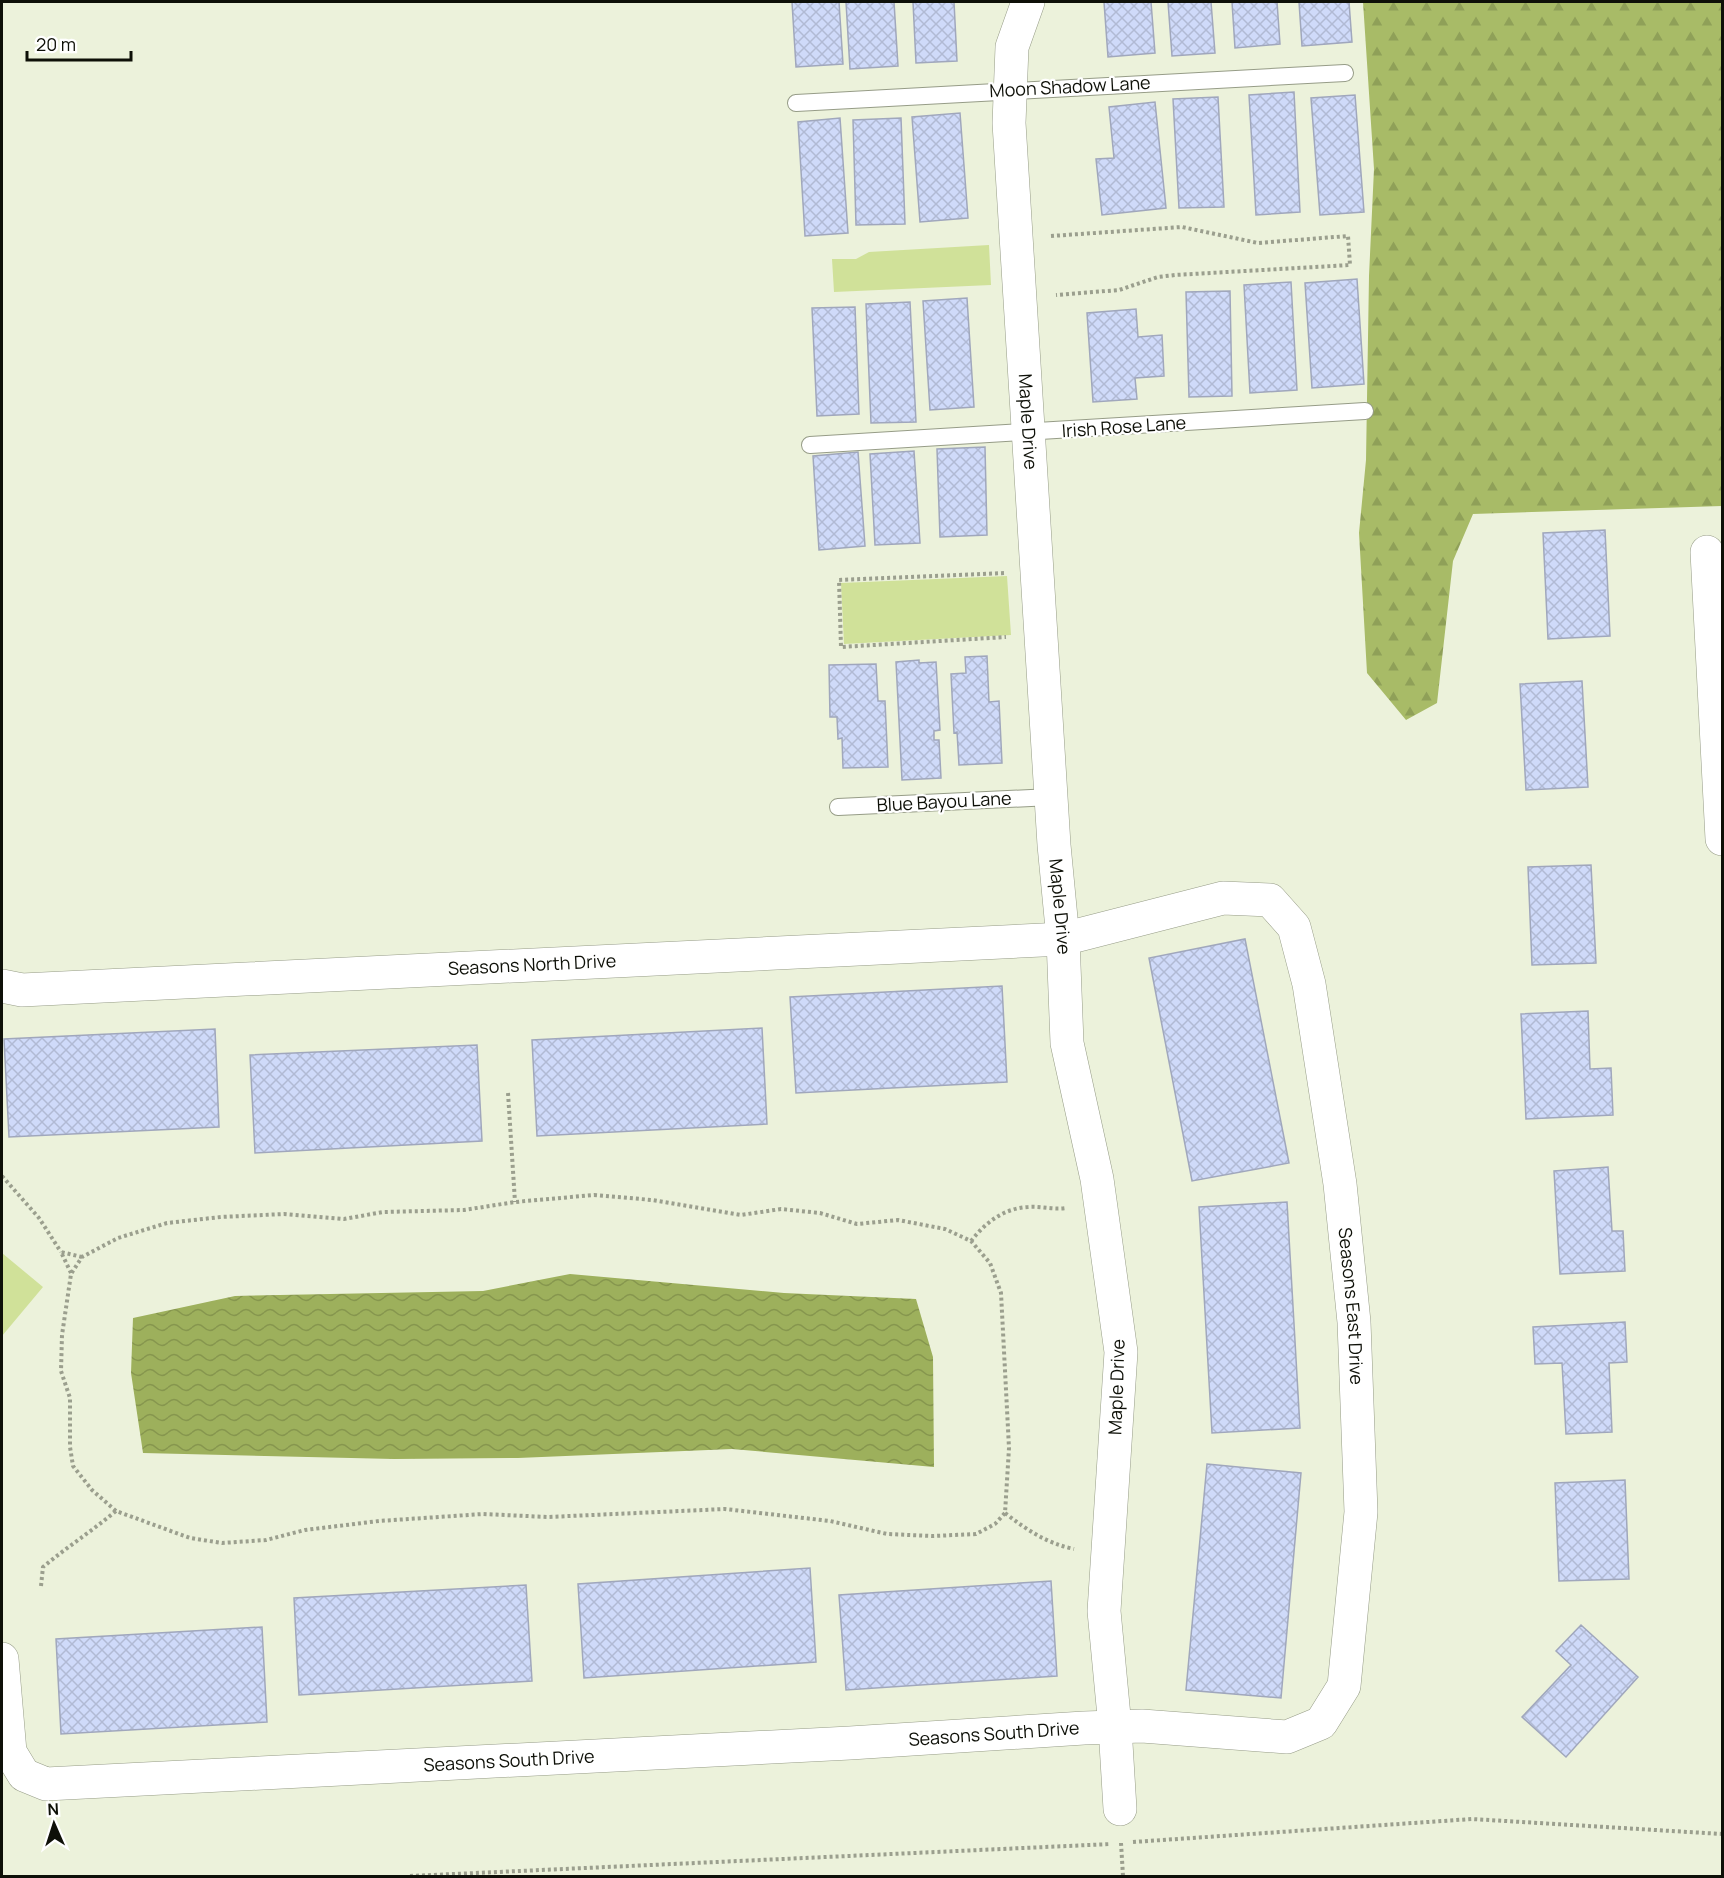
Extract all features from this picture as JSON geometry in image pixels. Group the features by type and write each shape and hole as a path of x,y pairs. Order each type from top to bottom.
{"street":[{"name":"Maple Drive","path":"1028,2 1012,47 1009,123 1050,797 1063,939 1067,1043 1097,1179 1121,1352 1104,1611 1120,1809"},
{"path":"1707,552 1722,839"},
{"name":"Seasons East Drive","path":"1063,939 1223,898 1270,900 1294,927 1309,984 1336,1161 1354,1322 1361,1512 1344,1686 1321,1723 1287,1737 1142,1726 1115,1727"},
{"name":"Seasons North Drive","path":"2,986 22,990 1063,939"},
{"name":"Seasons South Drive","path":"2,1659 10,1752 24,1775 46,1784 850,1743 1115,1727"}],"lane":[{"name":"Moon Shadow Lane","path":"796,103 1010,89 1345,73"},
{"name":"Irish Rose Lane","path":"810,445 1365,411"},
{"name":"Blue Bayou Lane","path":"838,807 1050,797"}],"path":[{"path":"1052,236 1182,227 1258,243 1348,236 1350,265 1175,275 1158,277 1119,290 1056,295"},
{"path":"1011,573 839,580 841,646 1014,637"},
{"path":"508,1093 515,1202"},
{"path":"2,1176 39,1218 61,1252 71,1274"},
{"path":"594,1195 652,1200 733,1214 781,1209 820,1213 857,1224 898,1220 945,1229 971,1241 990,1263 1001,1293 1009,1448 1005,1513 995,1524 976,1534 933,1536 887,1534 830,1521 725,1509 548,1517 483,1514 379,1521 305,1530 266,1540 222,1543 190,1538 116,1511 92,1490 73,1466 70,1447 70,1398 61,1371 62,1335 71,1274 82,1257 117,1238 167,1223 284,1214 344,1219 383,1212 464,1210 515,1202 594,1195"},
{"path":"971,1241 983,1225 1009,1210 1029,1206 1049,1210 1075,1207"},
{"path":"61,1252 82,1257"},
{"path":"41,1586 43,1567 116,1511"},
{"path":"1005,1513 1034,1535 1055,1545 1080,1550"},
{"path":"410,1876 1121,1843 1472,1819 1722,1834"},
{"path":"1121,1843 1122,1876"}],"shaded area":[{"path":"989,245 991,285 834,292 832,259 856,259 869,252"},
{"path":"1007,576 1011,635 844,644 841,583"},
{"path":"2,1253 43,1287 2,1336"}],"green space":[{"path":"1363,2 1722,2 1722,506 1473,514 1453,561 1437,703 1406,720 1367,673 1359,533 1366,460 1369,276 1374,169"}],"water":[{"path":"570,1274 784,1293 916,1299 933,1357 934,1467 732,1449 518,1458 394,1459 143,1453 131,1373 133,1318 235,1296 483,1291"}],"building":[{"path":"792,2 839,2 843,64 796,67"},
{"path":"846,2 894,2 898,66 850,69"},
{"path":"913,2 954,2 957,61 916,63"},
{"path":"1104,2 1151,2 1155,53 1108,57"},
{"path":"1168,2 1211,2 1215,53 1172,56"},
{"path":"1232,2 1277,2 1280,44 1235,48"},
{"path":"1299,2 1349,2 1352,42 1302,46"},
{"path":"1294,92 1300,212 1256,215 1249,95"},
{"path":"1355,95 1364,212 1320,215 1311,98"},
{"path":"1218,97 1224,207 1179,208 1173,99"},
{"path":"1155,102 1166,208 1102,215 1096,159 1114,158 1109,107"},
{"path":"960,113 968,218 920,222 912,117"},
{"path":"840,118 848,233 805,236 798,122"},
{"path":"901,118 905,224 856,225 853,120"},
{"path":"1357,279 1364,384 1312,388 1305,283"},
{"path":"1291,282 1297,390 1250,393 1244,285"},
{"path":"1230,291 1232,396 1189,397 1186,292"},
{"path":"967,298 974,407 930,410 923,301"},
{"path":"910,302 916,422 871,423 866,304"},
{"path":"855,307 859,414 817,416 812,308"},
{"path":"1136,309 1138,337 1162,335 1164,376 1135,378 1137,399 1093,402 1087,313"},
{"path":"985,447 987,535 940,537 937,449"},
{"path":"914,451 920,543 875,545 870,454"},
{"path":"858,452 865,546 819,550 813,456"},
{"path":"1605,530 1610,636 1548,639 1543,533"},
{"path":"987,656 989,702 999,701 1002,763 959,765 957,732 954,733 951,674 966,673 965,657"},
{"path":"919,660 919,663 936,662 940,730 934,731 934,740 939,740 941,778 902,780 896,662"},
{"path":"876,664 878,701 885,701 888,767 843,768 842,738 838,739 837,717 830,717 829,665"},
{"path":"1582,681 1588,787 1526,790 1520,684"},
{"path":"1591,865 1596,963 1532,965 1528,867"},
{"path":"1245,939 1289,1163 1192,1181 1149,958"},
{"path":"1002,986 1007,1082 796,1093 790,997"},
{"path":"1588,1011 1590,1069 1611,1068 1613,1115 1526,1119 1521,1014"},
{"path":"762,1028 767,1124 537,1136 532,1040"},
{"path":"215,1029 219,1127 9,1137 4,1039"},
{"path":"477,1045 482,1141 255,1153 250,1055"},
{"path":"1608,1167 1612,1231 1623,1231 1625,1271 1560,1274 1554,1171"},
{"path":"1287,1202 1300,1428 1212,1433 1199,1207"},
{"path":"1625,1322 1627,1362 1609,1363 1612,1432 1566,1434 1562,1363 1535,1364 1533,1327"},
{"path":"1207,1464 1301,1473 1281,1698 1186,1690"},
{"path":"1625,1480 1629,1579 1559,1581 1555,1483"},
{"path":"810,1568 816,1662 584,1678 578,1584"},
{"path":"1051,1581 1057,1676 846,1690 839,1595"},
{"path":"526,1585 532,1681 299,1695 294,1598"},
{"path":"1581,1625 1638,1677 1566,1757 1522,1717 1571,1665 1556,1651"},
{"path":"262,1627 267,1722 61,1734 56,1639"}]}
